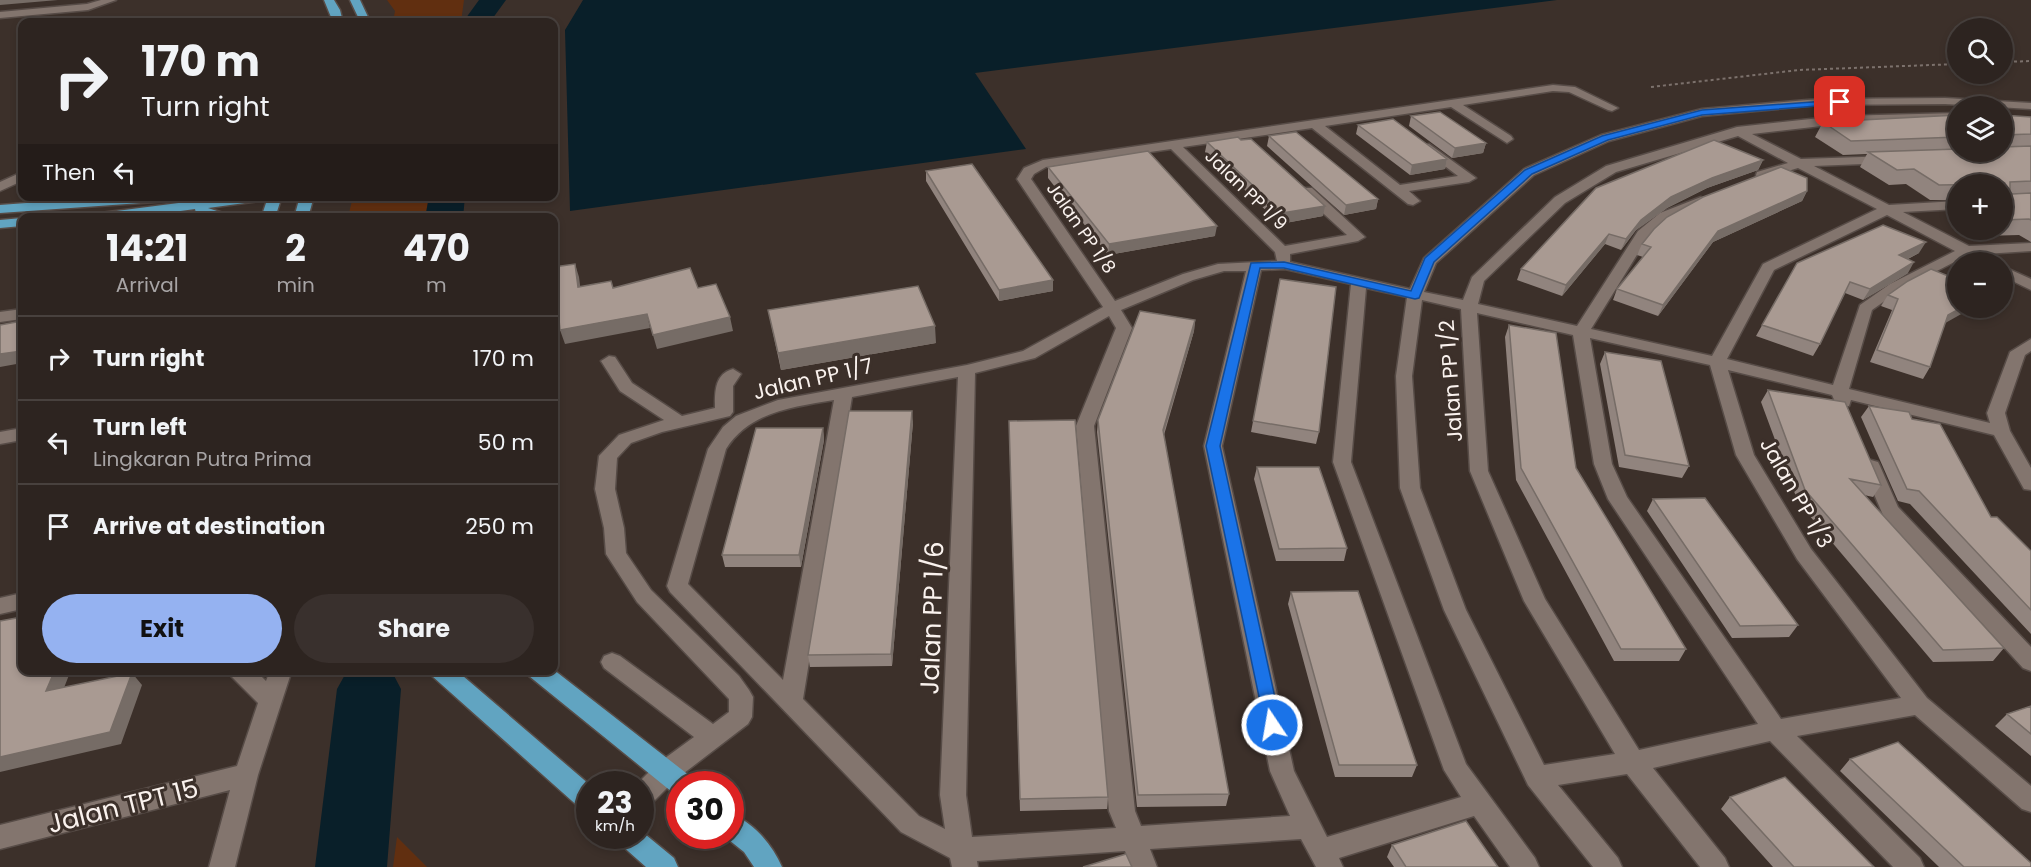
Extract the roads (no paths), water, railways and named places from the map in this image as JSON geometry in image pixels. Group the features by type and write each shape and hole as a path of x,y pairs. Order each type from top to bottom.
{"main road":[{"path":"329,0 337,18"},
{"path":"354,0 363,18"},
{"path":"0,209 187,202 217,213"},
{"path":"122,213 187,202"},
{"path":"0,224 18,222"},
{"path":"446,675 576,789"},
{"path":"543,675 666,772"},
{"path":"744,836 753,843 770,867"},
{"path":"644,849 665,867"}],"street":[{"path":"22,14 36,0"},
{"path":"0,15 22,14 111,0"},
{"path":"1173,144 1553,87 1571,89 1612,108"},
{"path":"1609,867 1537,777 1455,610 1410,488 1404,376 1415,296 1429,261 1528,172 1605,138 1702,113 1819,102 1945,101 2031,106"},
{"path":"1454,103 1507,139"},
{"path":"1702,113 1966,251"},
{"path":"1382,114 1401,128"},
{"name":"Jalan PP 1/2","path":"1716,867 1634,762 1534,601 1479,471 1469,308 1477,280 1560,200 1611,170 1740,132 1839,120 1947,117"},
{"path":"1315,124 1413,201"},
{"path":"1243,134 1261,150"},
{"path":"1398,189 1468,178 1420,142"},
{"name":"Jalan PP 1/8","path":"1112,308 1024,179 1029,171 1043,164 1173,144"},
{"name":"Jalan PP 1/9","path":"1173,144 1283,258"},
{"path":"1745,182 1800,163 1896,159"},
{"path":"0,187 18,178"},
{"path":"1283,258 1358,237 1296,181"},
{"path":"1715,195 1665,216 1643,234 1581,332 1603,464 1618,499 1775,730 1911,867"},
{"path":"1717,362 1768,267 1888,209 1947,206"},
{"path":"1848,414 1839,392 1864,308 1895,287 1966,251 2031,247"},
{"path":"1283,258 1359,282 1415,296 1717,362 2001,431"},
{"name":"Jalan PP 1/7","path":"791,701 677,586 717,449 729,429 750,415 778,405 968,370 1029,355 1112,308 1188,277 1223,267 1255,265 1283,258"},
{"path":"1255,265 1213,446 1282,771 1325,859 1480,803"},
{"path":"2013,276 2031,285"},
{"path":"1359,282 1342,462 1456,770 1526,867"},
{"path":"1112,308 1124,328 1085,426 1122,811 1144,867"},
{"path":"0,318 18,315"},
{"path":"2031,344 2018,352 1996,413 2001,431 2031,484"},
{"path":"609,361 626,387 678,422"},
{"name":"Jalan PP 1/3","path":"1717,362 1745,455 1804,554 1919,705 2031,801"},
{"name":"Jalan PP 1/6","path":"963,859 953,795 968,370"},
{"path":"680,771 712,737 740,717 741,697 731,683 644,596 616,554 614,528 605,489 608,456 626,440 657,427 724,412 724,385 733,374"},
{"path":"844,393 791,701 910,824 963,859 1132,839 1308,827"},
{"path":"0,438 18,435"},
{"path":"1862,446 1890,510 2031,662"},
{"path":"0,606 18,603"},
{"path":"612,662 712,737"},
{"path":"244,675 270,699"},
{"path":"222,867 246,775 279,675"},
{"path":"1537,777 1634,762 1775,730 1919,705"},
{"name":"Jalan TPT 15","path":"0,837 246,775"}],"water":[{"path":"583,0 1557,0 975,73 1026,149 570,211 565,30"}],"waterway":[{"path":"479,18 493,0"},
{"path":"445,213 446,201"},
{"path":"351,867 369,689"}]}
